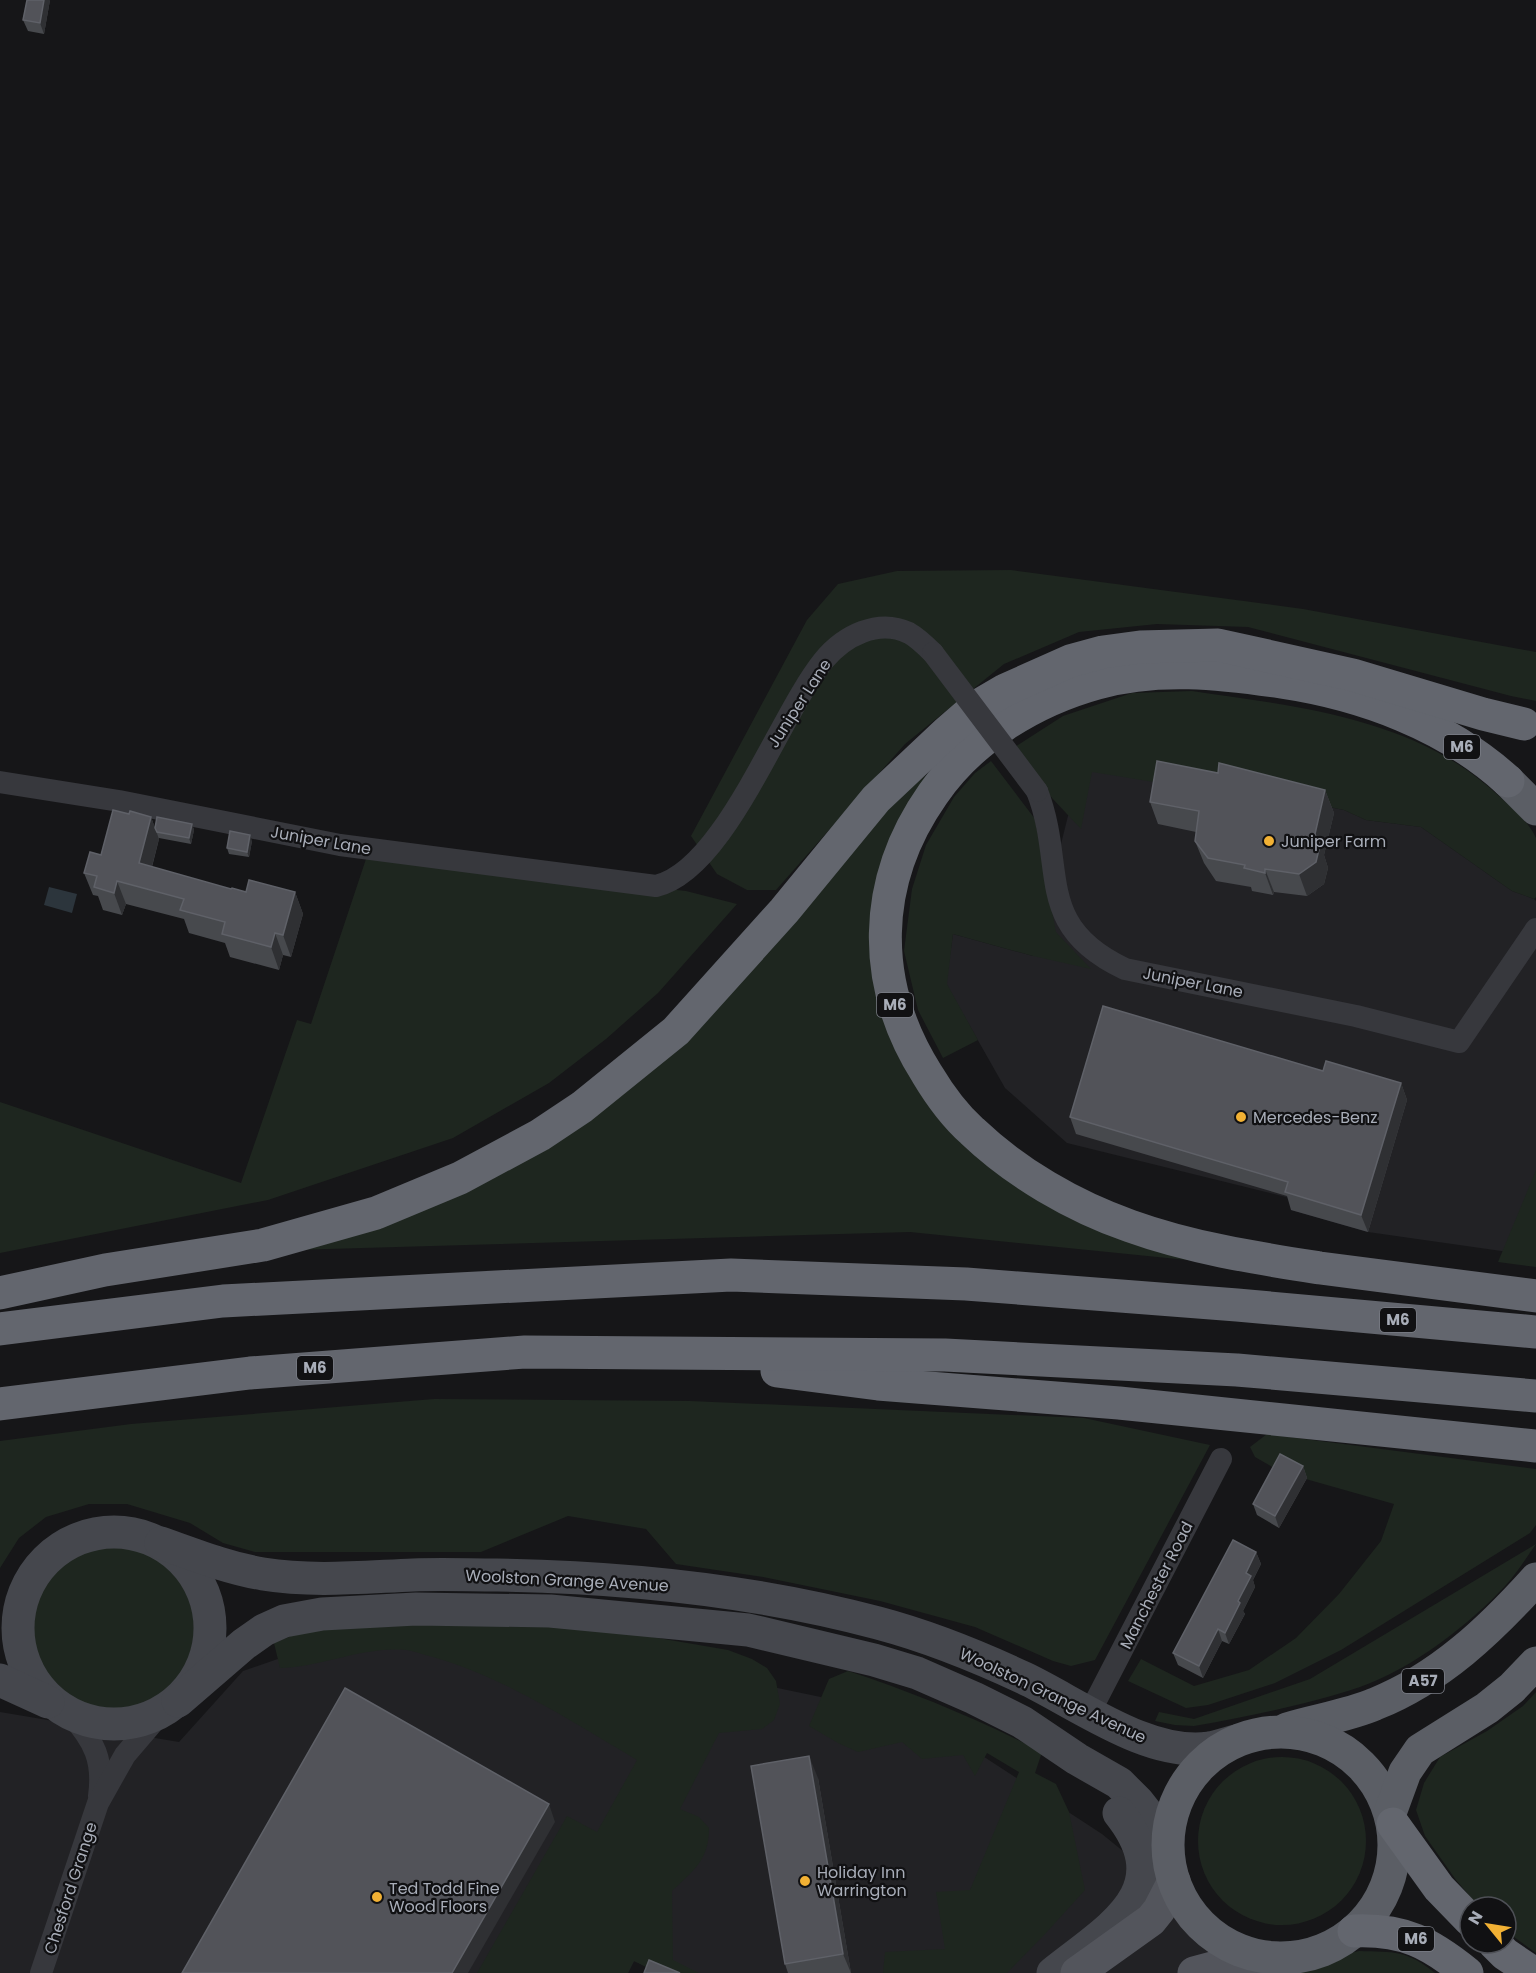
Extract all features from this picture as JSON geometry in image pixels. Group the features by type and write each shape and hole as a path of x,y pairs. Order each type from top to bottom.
{"highway":[{"name":"M6","path":"0,1293 105,1270 263,1245 376,1213 460,1178 540,1135 582,1107 676,1031 784,911 876,799 946,733 976,707 1005,690 1070,661 1103,652 1140,647 1218,645 1353,675 1483,714 1530,725"},
{"name":"M6","path":"1536,809 1488,763 1430,729 1413,720 1339,694 1291,684 1198,672 1131,676 1097,683 1054,699 994,732 966,754 940,784 919,813 905,840 895,867 888,893 885,956 898,1018 912,1052 936,1089 969,1129 1003,1158 1083,1206 1128,1226 1182,1242 1269,1260 1379,1277 1536,1296"},
{"name":"M6","path":"0,1329 223,1301 731,1275 966,1284 1237,1305 1536,1332"},
{"name":"M6","path":"0,1404 250,1373 525,1352 945,1355 1237,1370 1536,1396"},
{"name":"M6","path":"632,1353 878,1384 1119,1403 1536,1446"},
{"name":"A57","path":"1536,1579 1486,1632 1454,1659 1405,1691 1374,1705 1343,1715 1236,1740 1213,1754 1184,1787 1172,1816 1168,1836 1171,1870 1190,1913 1212,1935 1239,1950 1276,1958 1306,1955 1324,1950 1354,1931 1381,1899 1388,1881 1394,1852 1392,1818 1405,1772 1420,1750 1487,1708 1512,1688 1536,1663"},
{"name":"A57","path":"1280,1731 1310,1735 1342,1748 1356,1758 1376,1782 1392,1818"},
{"path":"1392,1818 1439,1888 1458,1908"},
{"name":"M6","path":"1354,1931 1389,1932 1421,1941 1435,1948 1467,1973"},
{"path":"1506,1955 1533,1973"}],"main road":[{"path":"0,1616 51,1555 71,1542 93,1534 116,1531 140,1534 161,1543 185,1562 203,1588 211,1618 209,1649 198,1677 169,1708 138,1722 116,1725 93,1723 0,1680"},
{"name":"Woolston Grange Avenue","path":"161,1543 231,1567 286,1576 322,1579 417,1575 576,1577 675,1586 755,1598 880,1623 970,1655 1024,1678 1130,1733 1156,1743 1209,1748 1236,1740"},
{"path":"35,1572 22,1599 18,1629 22,1659 36,1686 64,1711"},
{"name":"Woolston Grange Avenue","path":"169,1708 244,1644 264,1630 284,1621 322,1614 416,1609 550,1611 748,1630 874,1660 917,1673 1022,1722 1077,1759 1119,1783 1153,1821 1171,1870"},
{"path":"1053,1973 1119,1921 1138,1894 1142,1880 1143,1867 1136,1837 1127,1822 1077,1759"},
{"name":"A57","path":"1077,1973 1151,1920 1159,1910 1171,1870"},
{"name":"A57","path":"1194,1973 1235,1962 1276,1958"}],"street":[{"name":"Juniper Lane","path":"0,782 119,801 340,845 656,886 680,877 694,865 718,836 824,660 838,647 866,630 883,627 897,628 909,633 933,653 1037,791 1045,811 1056,894 1065,916 1081,941 1102,958 1125,969 1356,1016 1459,1042 1536,928"},
{"name":"Manchester Road","path":"1090,1712 1221,1459"},
{"name":"Chesford Grange","path":"41,1973 98,1803 125,1755 169,1708"},
{"name":"Chesford Grange","path":"64,1711 88,1734 96,1751 100,1784 98,1803"}],"shaded area":[{"path":"1011,570 1303,609 1536,652 1536,701 1248,627 1157,624 1079,632 1004,664 905,744 776,890 747,890 717,874 691,836 807,620 838,584 897,571"},
{"path":"1192,691 1274,703 1355,720 1395,733 1432,749 1467,770 1500,797 1533,832 1536,838 1536,897 1534,899 1512,891 1421,827 1366,820 1344,810 1228,786 1166,784 1092,772 1081,829 1052,798 1015,747 1063,716 1132,693"},
{"path":"952,754 873,916 961,1140 1207,1262 910,1232 293,1250 523,1160 898,798"},
{"path":"1083,756 1344,810 1366,820 1421,827 1512,891 1536,901 1536,1256 1368,1232 1291,1210 1294,1199 1067,1143 1005,1088 946,984 953,934 1033,956"},
{"path":"991,761 1035,819 1056,932 1091,969 953,934 947,984 978,1040 943,1058 918,1010 904,951 912,889 926,845 954,797 975,773"},
{"path":"367,856 686,891 737,904 658,993 606,1039 549,1083 453,1138 268,1200 0,1253 0,1102 241,1183 297,1020 311,1024"},
{"path":"49,887 77,894 72,913 44,905"},
{"path":"1536,1170 1536,1267 1498,1262"},
{"path":"434,1399 690,1401 1084,1418 1210,1445 1095,1660 1071,1666 1053,1661 975,1627 880,1601 763,1577 676,1564 646,1529 568,1516 481,1552 255,1552 223,1543 190,1523 127,1504 89,1504 46,1517 19,1538 0,1568 0,1441 131,1424"},
{"path":"1267,1434 1536,1469 1536,1525 1530,1533 1341,1650 1275,1683 1208,1705 1186,1708 1128,1681 1141,1659 1194,1686 1249,1670 1296,1638 1339,1594 1381,1541 1394,1504 1281,1472 1255,1457 1250,1447"},
{"path":"1536,1544 1510,1580 1475,1615 1439,1644 1380,1679 1360,1687 1277,1710 1194,1726 1155,1721 1159,1712 1194,1719 1310,1679"},
{"path":"113,1547 129,1548 144,1553 171,1570 188,1597 193,1612 193,1644 188,1659 171,1686 144,1703 129,1708 113,1709 97,1708 82,1703 55,1686 38,1659 33,1644 32,1628 33,1612 38,1597 55,1570 82,1553 97,1548"},
{"path":"405,1621 594,1627 728,1650 752,1659 767,1668 776,1681 780,1704 774,1720 762,1729 719,1733 680,1809 699,1817 709,1828 706,1848 699,1864 672,1891 673,1960 699,1973 658,1973 634,1961 628,1973 477,1973 567,1816 597,1832 637,1760 512,1689 460,1666 413,1651 374,1651 296,1667 280,1668 274,1643 308,1629"},
{"path":"344,1636 749,1682 926,1719 1102,1834 1273,1973 661,1973 634,1961 628,1973 0,1973 0,1712 179,1742 243,1671"},
{"path":"848,1671 947,1708 1042,1752 1035,1773 1056,1784 1069,1812 1085,1890 1007,1973 883,1973 885,1952 945,1949 936,1892 970,1890 1019,1772 987,1753 975,1776 963,1755 922,1759 902,1742 858,1752 809,1726 829,1679"},
{"path":"1536,1692 1536,1953 1518,1940 1518,1895 1469,1895 1425,1836 1416,1810 1424,1783 1440,1757 1487,1731 1523,1706"},
{"path":"1282,1757 1314,1764 1329,1771 1341,1782 1352,1794 1359,1809 1366,1841 1359,1873 1352,1888 1341,1900 1329,1911 1314,1918 1282,1925 1250,1918 1235,1911 1223,1900 1212,1888 1205,1873 1198,1841 1205,1809 1212,1794 1223,1782 1235,1771 1250,1764"},
{"path":"1359,1951 1408,1956 1435,1973 1265,1973"}],"building":[{"path":"27,0 44,0 40,23 23,20"},
{"name":"Juniper Farm","path":"1157,761 1218,773 1219,763 1325,790 1315,834 1320,845 1316,862 1299,874 1265,869 1265,873 1244,868 1245,865 1208,858 1195,841 1199,811 1150,802"},
{"path":"113,810 129,814 130,811 151,817 139,863 246,892 249,880 295,892 283,935 275,933 271,947 222,934 225,922 180,910 184,899 117,881 114,893 94,887 97,876 84,873 90,852 101,855"},
{"path":"157,817 192,824 189,838 157,832 155,828"},
{"path":"230,831 250,835 247,852 227,848"},
{"name":"Mercedes-Benz","path":"1103,1006 1323,1071 1326,1061 1401,1083 1361,1215 1285,1192 1288,1182 1070,1117"},
{"path":"1280,1454 1303,1466 1275,1516 1253,1504"},
{"path":"1233,1540 1256,1552 1246,1573 1251,1576 1225,1633 1218,1629 1199,1666 1173,1653"},
{"name":"Ted Todd Fine Wood Floors","path":"345,1688 549,1804 452,1973 182,1973"},
{"name":"Holiday Inn Warrington","path":"809,1756 843,1954 785,1964 751,1766"},
{"path":"649,1960 680,1973 644,1973"}],"place":[{"name":"Juniper Farm","path":"1269,841"},
{"name":"Mercedes-Benz","path":"1241,1117"},
{"name":"Holiday Inn Warrington","path":"805,1881"},
{"name":"Ted Todd Fine Wood Floors","path":"377,1897"}]}
